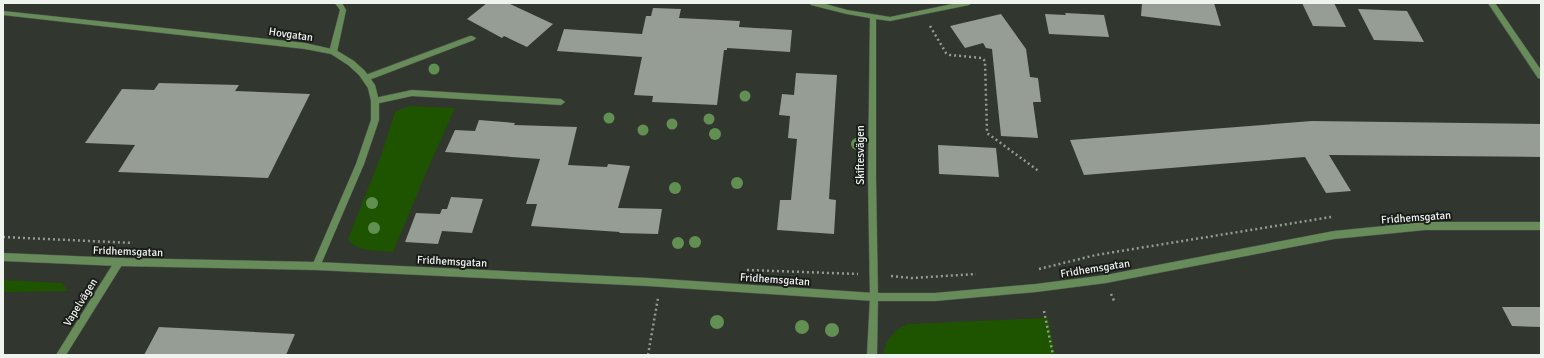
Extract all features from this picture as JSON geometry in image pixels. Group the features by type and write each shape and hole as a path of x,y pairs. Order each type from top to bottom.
{"street":[{"path":"333,52 343,10 338,3"},
{"path":"813,3 848,12 890,19 968,3"},
{"path":"1491,3 1541,76"},
{"name":"Hovgatan","path":"3,13 305,46 333,52 351,63 366,78 372,87 375,101 375,120 360,164 316,266"},
{"name":"Skiftesvägen","path":"872,355 874,297 872,178 873,16"},
{"path":"366,78 472,38"},
{"path":"375,101 412,93 561,102"},
{"name":"Fridhemsgatan","path":"3,257 118,262 316,266 660,282 874,297 935,297 1088,282 1334,235 1425,226 1541,226"},
{"name":"Vapelvägen","path":"61,355 118,262"}],"path":[{"path":"924,13 946,53 982,58 985,61 987,133 1040,172"},
{"path":"1032,271 1096,255 1336,216"},
{"path":"874,274 912,278 977,274"},
{"path":"648,355 660,282"},
{"path":"1044,311 1053,355"}],"green space":[{"path":"409,106 455,108 393,252 375,251 357,247 348,239 382,153 395,112"},
{"path":"3,280 62,283 68,291 3,292"},
{"path":"1048,318 1055,355 884,355 884,350 891,336 903,326 908,324"}],"building":[{"path":"487,3 508,3 553,24 527,47 504,36 502,38 467,19"},
{"path":"1142,3 1214,3 1221,26 1141,16"},
{"path":"1302,3 1334,3 1346,27 1313,26"},
{"path":"653,8 681,9 679,18 740,21 739,27 792,30 790,52 727,48 727,50 724,50 717,105 652,102 653,96 634,95 642,57 557,51 564,29 642,34 646,16 651,16"},
{"path":"1358,9 1407,11 1424,42 1374,40"},
{"path":"1065,13 1104,15 1109,37 1049,34 1045,14 1066,15"},
{"path":"1001,14 1026,49 1030,77 1038,78 1041,102 1033,102 1038,138 1001,136 992,49 986,48 983,43 965,48 950,26"},
{"path":"796,73 837,75 829,199 836,200 834,234 777,230 780,200 791,200 797,139 788,138 790,116 779,115 782,94 794,95"},
{"path":"159,83 239,85 235,91 310,94 268,178 118,172 135,145 85,143 122,89 154,90"},
{"path":"479,120 515,123 514,125 577,127 568,165 607,167 608,164 630,166 618,208 662,209 658,234 619,233 620,232 531,226 537,204 526,204 540,159 445,152 455,130 475,131"},
{"path":"1312,121 1541,124 1541,157 1329,155 1351,191 1326,193 1305,157 1084,175 1070,140"},
{"path":"938,145 996,148 999,177 939,174"},
{"path":"451,197 483,199 472,233 442,231 438,244 405,242 416,213 440,214 442,209 447,209"},
{"path":"1502,307 1541,307 1541,327 1512,326"},
{"path":"159,327 295,334 286,355 144,355"}]}
